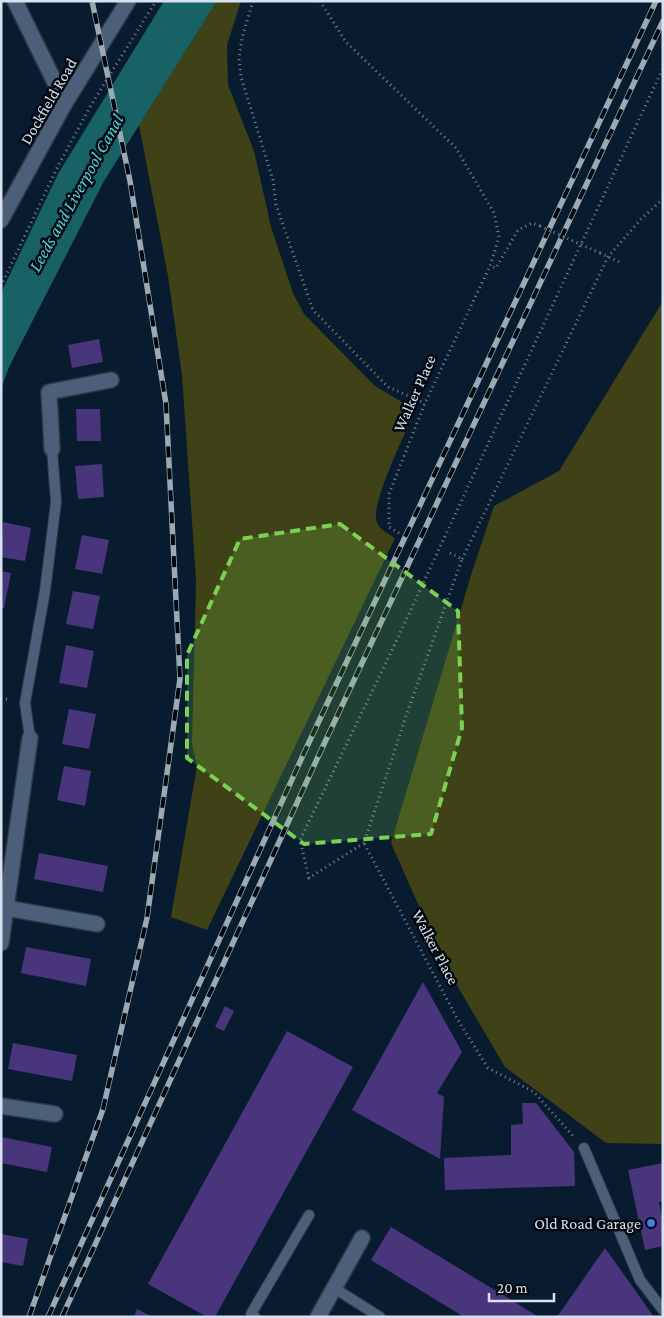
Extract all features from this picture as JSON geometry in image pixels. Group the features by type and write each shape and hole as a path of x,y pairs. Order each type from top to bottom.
{"street":[{"path":"15,1 65,102"},
{"name":"Dockfield Road","path":"1,220 65,102 128,1"},
{"path":"52,449 49,392 111,380"},
{"path":"1,943 30,738"},
{"path":"6,908 97,924"},
{"path":"1,1106 55,1114"},
{"path":"318,1317 362,1238"}],"lane":[{"path":"30,738 25,702 45,591 56,502 52,449"},
{"path":"584,1148 640,1280 663,1310"},
{"path":"255,1317 251,1314 309,1215"},
{"path":"334,1288 380,1317"}],"path":[{"path":"1,286 58,166 90,105 156,1"},
{"path":"254,1 242,38 239,59 240,77 273,180 276,205 313,310 388,387 425,403"},
{"path":"320,1 346,42 456,148 494,213 499,236 490,266 496,268 518,230 532,223 622,263"},
{"path":"663,68 390,654 300,840 309,878 364,843 406,716 462,559 608,257 641,218 663,199"},
{"name":"Walker Place","path":"399,533 389,527 389,494 425,403 490,266"},
{"path":"450,553 462,559"},
{"name":"Walker Place","path":"364,843 459,1022 488,1068 534,1092 584,1148"}],"highlighted area":[{"path":"340,524 458,611 462,728 431,834 304,844 187,758 187,655 240,539"}],"shaded area":[{"path":"217,1 241,1 227,45 228,85 254,151 271,227 293,293 304,314 375,386 415,410 385,482 376,509 376,519 379,525 395,538 207,930 171,917 197,766 192,744 196,580 182,375 168,276 139,125"},
{"path":"663,301 663,1144 606,1143 505,1067 445,965 391,843 472,572 494,506 559,471"}],"water":[{"name":"Leeds and Liverpool Canal","path":"164,1 217,1 104,181 9,367 1,389 1,293 58,174"}],"building":[{"path":"99,339 103,362 72,368 68,345"},
{"path":"76,409 100,409 101,441 77,441"},
{"path":"102,464 104,497 78,499 75,466"},
{"path":"3,522 31,528 25,561 1,557"},
{"path":"82,535 109,540 102,574 75,569"},
{"path":"1,571 11,573 4,608 1,608"},
{"path":"73,591 100,596 93,629 66,624"},
{"path":"66,645 94,651 87,688 59,683"},
{"path":"69,709 96,714 89,749 62,744"},
{"path":"64,766 91,771 85,806 57,800"},
{"path":"39,853 108,866 103,892 34,879"},
{"path":"26,947 91,959 86,986 21,973"},
{"path":"423,982 462,1052 437,1093 444,1097 440,1159 352,1110"},
{"path":"225,1006 234,1011 224,1031 215,1027"},
{"path":"287,1031 353,1067 215,1317 207,1317 148,1284"},
{"path":"13,1043 77,1055 72,1081 8,1069"},
{"path":"522,1103 536,1103 574,1152 575,1186 445,1190 444,1158 511,1155 511,1125 523,1124"},
{"path":"1,1137 52,1147 47,1172 1,1163"},
{"path":"663,1163 663,1201 659,1202 663,1223 663,1246 645,1250 628,1170"},
{"path":"391,1227 539,1317 464,1317 371,1260"},
{"path":"1,1234 28,1239 23,1266 1,1262"},
{"path":"605,1248 654,1317 557,1317"},
{"path":"137,1309 153,1317 134,1317"}],"railway":[{"path":"29,1317 103,1109 147,918 180,679 166,404 130,181 92,1"},
{"path":"48,1317 304,753 656,1"},
{"path":"62,1317 317,759 663,21"}],"place":[{"name":"Old Road Garage","path":"651,1223"}]}
